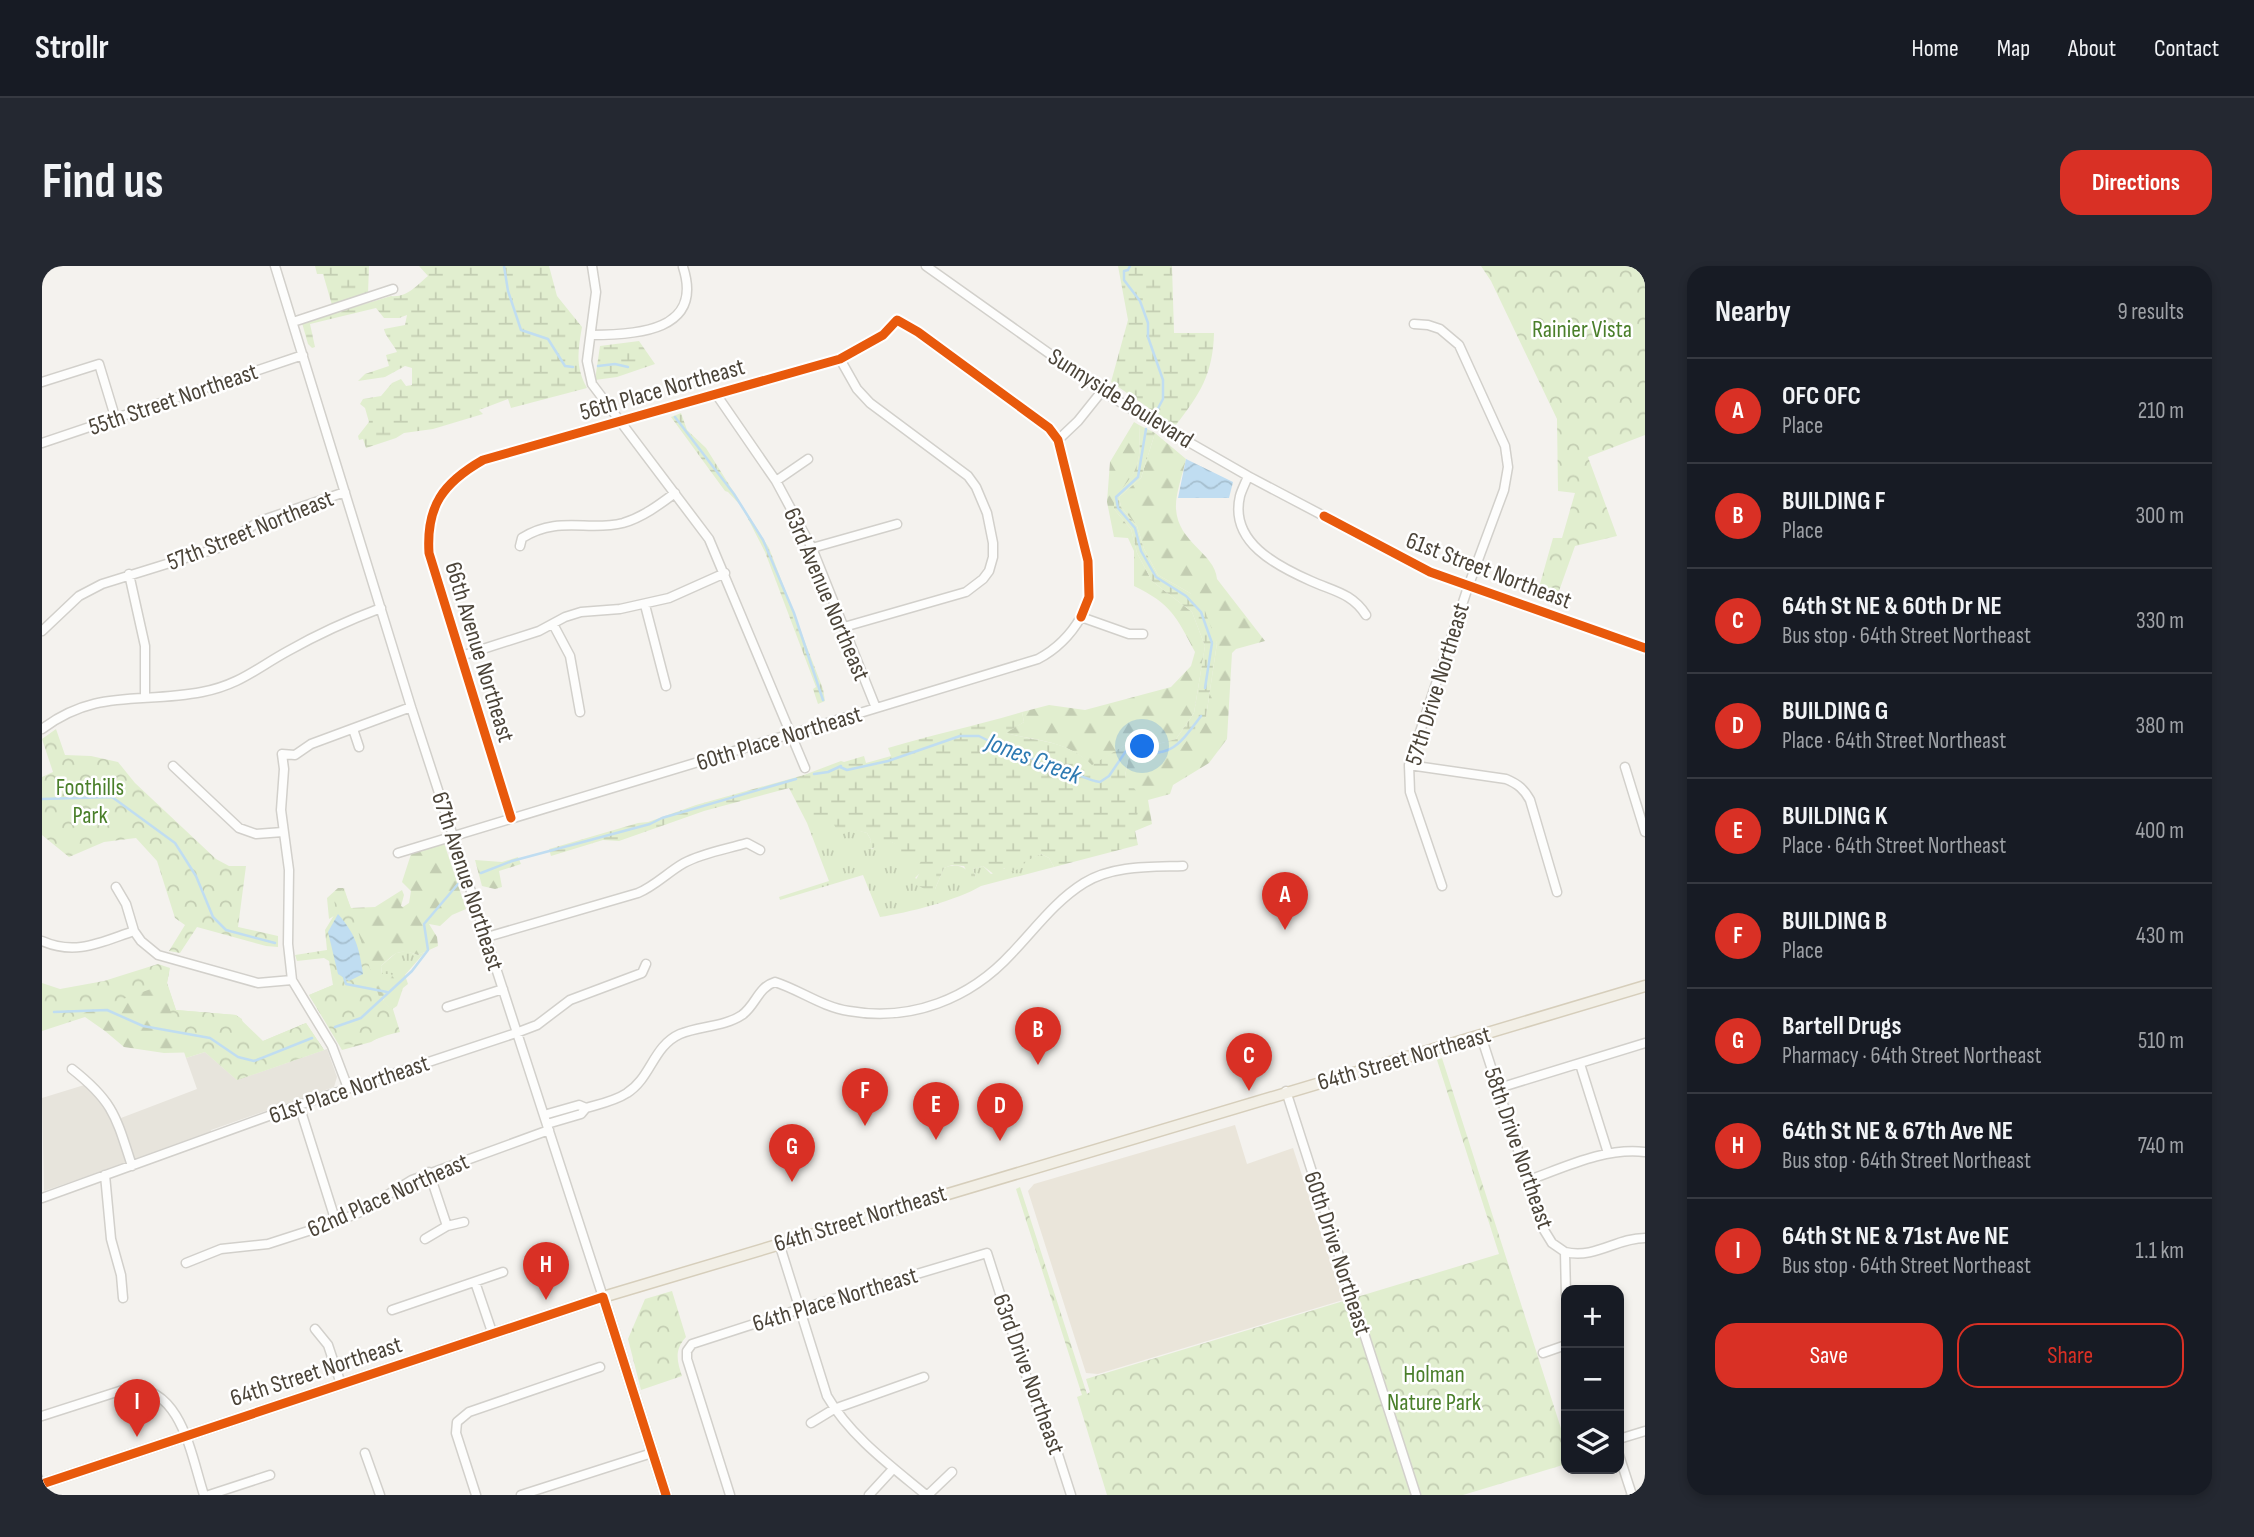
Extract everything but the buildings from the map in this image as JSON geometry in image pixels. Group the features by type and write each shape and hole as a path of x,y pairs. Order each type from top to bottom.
{"main road":[{"name":"64th Street Northeast","path":"42,1484 603,1297 1645,986"},
{"name":"67th Avenue Northeast","path":"603,1297 666,1495"}],"street":[{"name":"67th Avenue Northeast","path":"275,266 411,707 603,1297"},
{"path":"592,266 596,292 587,360 592,384 709,539 804,768"},
{"name":"Sunnyside Boulevard","path":"926,266 1102,391 1248,476 1324,516"},
{"path":"591,335 623,335 645,331 673,319 686,301 689,289 683,267"},
{"path":"293,322 393,289"},
{"name":"56th Place Northeast","path":"438,497 451,482 483,460 840,359 883,335 897,320 918,332 1049,428 1058,440"},
{"name":"57th Drive Northeast","path":"1414,324 1429,325 1445,332 1464,353 1505,446 1508,467 1504,490 1468,587 1409,765 1410,792 1441,886"},
{"name":"55th Street Northeast","path":"42,443 303,355"},
{"path":"840,359 857,388 870,403 968,476 987,513 993,543 989,571 977,586 966,592 844,627"},
{"path":"42,382 99,364 113,410"},
{"path":"1102,391 1078,421 1058,440 1088,561 1089,597 1082,617 1129,634 1143,634"},
{"name":"63rd Avenue Northeast","path":"716,394 776,481 812,548 876,708"},
{"name":"63rd Avenue Northeast","path":"776,481 808,459"},
{"path":"1248,476 1240,496 1239,509 1242,524 1256,549 1267,558 1310,581 1353,598 1366,615"},
{"name":"57th Street Northeast","path":"44,629 79,596 102,584 209,551 260,521 345,492"},
{"path":"520,546 522,538 528,534 560,525 622,523 652,510 675,493"},
{"name":"66th Avenue Northeast","path":"438,497 428,528 429,553 511,818"},
{"name":"61st Street Northeast","path":"1324,516 1395,555 1468,587 1645,648"},
{"path":"812,548 897,524"},
{"path":"461,656 539,631 581,612 645,605 669,598 725,573"},
{"path":"130,574 145,646 145,697"},
{"path":"645,605 666,686"},
{"path":"42,729 67,712 86,705 201,692 233,683 308,640 346,621 381,608"},
{"name":"60th Place Northeast","path":"398,853 1038,659 1066,639 1082,617"},
{"path":"553,624 570,656 580,712"},
{"path":"348,1088 332,1045 292,980 288,944 289,870 283,831 282,754 295,755 311,744 411,707"},
{"path":"353,729 359,747"},
{"path":"1409,765 1506,779 1525,790 1557,892"},
{"path":"173,766 239,828 256,834 283,831"},
{"path":"1625,767 1645,832"},
{"path":"487,937 649,888 686,862 699,857 747,843 760,850"},
{"path":"544,1115 579,1105 586,1108 627,1093 638,1084 664,1045 679,1035 743,1014 766,985 775,982 846,1011 890,1014 932,1006 962,993 994,971 1065,897 1084,883 1113,871 1183,866"},
{"path":"116,887 126,904 134,931 141,941 158,955 258,983 292,980"},
{"path":"42,942 65,950 82,948 134,931"},
{"name":"61st Place Northeast","path":"42,1198 299,1105 537,1025 570,1000 642,973 646,964"},
{"path":"447,1007 503,989"},
{"name":"58th Drive Northeast","path":"1481,1036 1544,1230 1552,1243 1565,1252 1566,1285"},
{"path":"1499,1088 1645,1044"},
{"path":"1580,1064 1608,1153"},
{"path":"72,1069 98,1091 110,1106 132,1166"},
{"name":"60th Drive Northeast","path":"1286,1091 1416,1495"},
{"path":"299,1105 335,1222"},
{"name":"62nd Place Northeast","path":"186,1263 221,1249 268,1244 335,1222 358,1213 394,1189 429,1172 581,1114 586,1108"},
{"path":"1529,1180 1608,1153 1645,1152"},
{"path":"429,1172 447,1226"},
{"path":"106,1175 111,1239 121,1275 123,1297"},
{"path":"425,1238 447,1226 464,1222"},
{"path":"1565,1252 1581,1255 1635,1238 1645,1238"},
{"path":"779,1243 827,1396 834,1409 893,1469 927,1495 951,1472"},
{"name":"64th Place Northeast","path":"730,1495 687,1359 687,1351 692,1344 987,1253"},
{"name":"63rd Drive Northeast","path":"987,1253 1032,1397 1055,1445 1071,1495"},
{"path":"392,1310 503,1272"},
{"path":"475,1282 492,1332"},
{"path":"315,1329 328,1345 341,1384"},
{"path":"1543,1353 1561,1347"},
{"path":"476,1495 456,1433 457,1422 470,1412 600,1367"},
{"path":"811,1423 834,1409 924,1377"},
{"path":"42,1416 119,1390 140,1387 162,1397 169,1404 184,1435 206,1495 270,1475"},
{"path":"1624,1437 1645,1431"},
{"path":"365,1453 380,1495"},
{"path":"521,1495 652,1453"},
{"path":"869,1495 893,1469"},
{"path":"1624,1470 1632,1495"},
{"path":"42,1484 46,1495"}],"shaded area":[{"path":"327,1049 337,1077 334,1087 211,1130 212,1134 44,1191 42,1098 94,1082 111,1100 121,1118 197,1089 186,1058 205,1052 237,1080"},
{"path":"1235,1125 1247,1164 1293,1148 1343,1300 1098,1374 1086,1373 1028,1191 1034,1184"}],"green space":[{"path":"315,266 369,266 368,294 332,305 323,274 317,274"},
{"path":"419,266 549,266 557,296 582,327 579,366 587,388 511,408 508,399 479,410 483,414 433,429 404,433 366,448 363,439 359,440 358,436 369,422 365,408 360,404 363,399 381,396 392,383 401,379 406,386 412,385 412,368 405,366 385,377 358,381 365,374 389,366 386,355 397,352 384,329 405,325 407,315 384,318 376,308 310,324 315,347 312,348 308,344 302,323 407,293 428,276"},
{"path":"1118,266 1172,266 1174,333 1214,333 1211,360 1204,383 1175,426 1111,382 1128,320"},
{"name":"Rainier Vista","path":"1481,266 1641,266 1645,278 1645,435 1588,457 1617,536 1575,546 1554,605 1536,598 1553,538 1562,538 1575,493 1558,491 1557,419 1491,281"},
{"path":"639,341 655,364 617,377 595,380 600,346"},
{"path":"681,413 687,430 706,448 769,548 823,689 825,701 818,704 813,689 816,687 765,552 742,507 725,491 671,417"},
{"path":"1134,422 1139,425 1139,457 1130,480 1115,497 1114,509 1131,529 1137,553 1152,581 1192,612 1205,646 1194,713 1176,739 1151,746 1127,744 1092,766 1083,757 1062,746 1005,733 1024,722 1022,712 1049,705 1085,710 1171,687 1191,666 1195,652 1183,629 1165,605 1134,586 1134,551 1128,538 1114,537 1107,502 1110,462"},
{"path":"1139,425 1155,433 1141,478 1119,497 1121,507 1137,526 1144,549 1158,575 1190,593 1205,611 1217,643 1206,717 1181,748 1155,759 1129,756 1125,776 1140,796 1135,831 1138,845 1054,867 1049,858 1041,854 1026,861 1022,868 1009,872 1004,868 999,878 983,866 973,869 976,878 971,880 964,866 952,865 944,868 935,889 926,890 914,883 919,874 917,868 923,858 904,857 891,842 868,850 871,840 867,833 855,830 840,835 833,823 807,823 789,788 704,811 619,841 603,840 551,856 549,849 804,775 841,761 864,756 866,763 891,756 888,748 1022,712 1024,722 1006,733 1063,746 1092,765 1127,744 1151,746 1176,739 1194,713 1205,646 1192,612 1152,581 1137,553 1131,529 1114,509 1114,497 1129,480 1137,465 1140,448"},
{"path":"1155,433 1186,459 1176,503 1178,521 1183,531 1210,562 1217,579 1265,641 1236,649 1232,653 1227,739 1209,763 1173,785 1170,794 1148,800 1152,824 1135,831 1125,776 1129,756 1155,759 1206,717 1217,643 1190,593 1158,575 1144,549 1137,526 1121,507 1119,497 1141,478"},
{"name":"Foothills Park","path":"56,729 65,755 91,756 118,762 135,783 216,859 229,866 246,866 238,927 278,936 278,947 197,927 180,953 169,951 185,925 175,918 157,861 136,838 104,842 69,857 42,835 42,777 53,772 42,739"},
{"path":"807,823 833,823 867,833 871,840 869,849 888,840 923,858 919,874 915,878 935,889 944,868 949,866 962,867 976,878 973,869 983,866 991,874 1041,854 1049,858 1054,867 981,886 932,905 880,917 863,875 780,900 779,897 829,881"},
{"path":"442,837 466,909 452,915 440,926 429,924 437,937 438,946 418,955 397,953 381,966 382,974 391,974 398,984 383,1000 391,1010 394,1029 371,1042 342,1050 309,995 333,985 337,914 329,919 327,898 338,888 343,888 351,908 375,907 402,890 403,907 409,903 411,891 402,882 412,851"},
{"path":"518,857 521,864 499,871 502,887 495,889 482,886 475,860 502,862"},
{"path":"344,888 383,1009 392,1006 400,1032 354,1044 339,1043 309,995 333,985 329,961 324,958 297,961 295,955 327,950 325,930 336,912 334,899"},
{"path":"406,951 418,955 425,952 405,975 408,984 403,988 397,1006 391,1010 383,1001 385,997 381,966 396,953"},
{"path":"158,964 170,968 167,983 176,1010 236,1015 263,1041 306,1023 324,1050 237,1080 205,1052 186,1058 162,985 42,1028 42,983 60,989 104,981"},
{"path":"169,972 167,983 176,1010 236,1015 242,1019 246,1044 263,1041 306,1023 324,1050 237,1080 205,1052 164,1053 124,1047 85,1017 42,1031 42,1013"},
{"name":"Holman Nature Park","path":"1442,1058 1561,1428 1561,1466 1463,1495 1107,1495 1077,1397 1082,1395 1016,1189 1020,1187 1087,1394 1090,1392 1086,1379 1499,1254 1437,1060"},
{"path":"672,1291 686,1337 678,1356 682,1376 641,1390 628,1339 645,1299"}],"water":[{"path":"1186,459 1233,482 1229,498 1178,498"},
{"path":"338,914 353,935 362,965 363,974 349,981 338,974 328,932"}],"waterway":[{"name":"Jones Creek","path":"504,266 508,291 521,330 548,339 565,366 573,367"},
{"name":"Jones Creek","path":"1130,266 1124,271 1124,280 1140,301 1148,323 1148,337 1163,380 1163,399 1155,414"},
{"name":"Jones Creek","path":"598,366 615,364 628,367"},
{"name":"Jones Creek","path":"675,417 734,494 763,540 794,613 823,700"},
{"name":"Jones Creek","path":"1146,429 1138,477 1116,497 1118,508 1135,528 1141,551 1156,577 1186,596 1201,612 1212,643 1205,688"},
{"name":"Jones Creek","path":"840,767 847,770 888,761 960,736 979,736 1003,748 1021,752 1046,767 1059,768 1100,782 1109,776 1126,751 1153,753 1170,749 1201,716"},
{"path":"814,774 841,766"},
{"path":"481,873 512,861 650,824 662,818 796,779"},
{"path":"42,799 112,797 175,843 196,876 213,917 226,930 275,943"},
{"path":"335,1027 361,1018 412,971 428,950 424,924 458,884"},
{"path":"344,977 346,984 387,992"},
{"path":"54,1012 107,1010 143,1026 210,1038 238,1057 254,1061 312,1038"}],"cycle path":[{"path":"511,818 429,553 431,522 440,498 457,478 483,460 840,359 883,335 897,320 918,332 1049,428 1058,440 1088,561 1089,597 1081,617"},
{"path":"1324,516 1430,572 1645,648"},
{"path":"42,1484 603,1297 666,1495"}],"place":[{"name":"OFC OFC","path":"1285,930"},
{"name":"BUILDING F","path":"1038,1065"},
{"name":"64th St NE & 60th Dr NE","path":"1249,1091"},
{"name":"BUILDING B","path":"865,1126"},
{"name":"BUILDING K","path":"936,1140"},
{"name":"BUILDING G","path":"1000,1141"},
{"name":"Bartell Drugs","path":"792,1182"},
{"name":"64th St NE & 67th Ave NE","path":"546,1300"},
{"name":"64th St NE & 71st Ave NE","path":"137,1437"}]}
